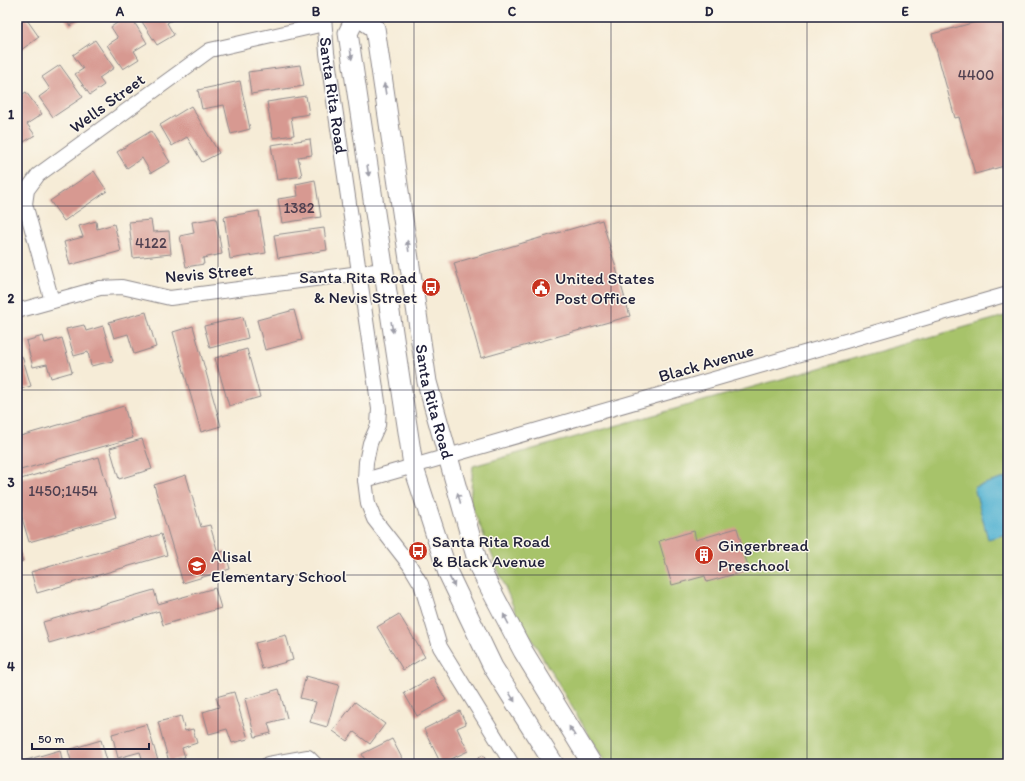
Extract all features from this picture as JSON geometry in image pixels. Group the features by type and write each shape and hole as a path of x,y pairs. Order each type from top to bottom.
{"main road":[{"name":"Santa Rita Road","path":"554,764 493,667 448,573 413,465 348,33 358,17 375,28 391,128 427,382 479,567 523,651 592,764"},
{"path":"362,132 391,128"}],"street":[{"name":"Santa Rita Road","path":"324,21 379,409 378,425 370,443 366,462 365,480 368,504 374,519 409,564 421,584 440,647 512,764"},
{"name":"Wells Street","path":"52,301 25,204 27,190 38,175 210,50 324,21"},
{"name":"Nevis Street","path":"17,311 100,288 122,287 170,298 383,270"},
{"name":"Black Avenue","path":"365,480 1008,294"},
{"path":"268,764 308,757 315,764"}],"green space":[{"path":"1008,315 1008,764 606,764 515,611 470,502 473,466"}],"water":[{"path":"1008,477 1008,534 988,539 974,487"}],"building":[{"path":"17,17 25,17 39,37 17,53"},
{"path":"64,17 84,17 70,26"},
{"path":"126,17 131,17 147,43 134,51 139,59 123,69 107,45 118,38 111,27"},
{"path":"139,17 177,17 167,23 174,35 157,45"},
{"path":"994,17 1008,17 1008,165 975,174 959,117 955,118 932,34"},
{"path":"95,40 114,68 99,78 104,85 90,95 75,74 83,69 73,55"},
{"path":"60,65 83,97 53,117 39,97 50,89 42,77"},
{"path":"300,65 304,86 251,94 248,72"},
{"path":"240,81 250,129 231,134 224,105 202,109 198,90"},
{"path":"26,92 42,114 27,124 35,135 19,145 17,142 17,98"},
{"path":"306,96 309,114 291,117 294,135 273,138 267,102"},
{"path":"191,106 219,153 202,162 187,137 172,146 160,125"},
{"path":"151,131 170,162 151,173 142,158 127,168 117,152"},
{"path":"310,139 312,155 298,157 302,176 277,180 271,145"},
{"path":"94,171 107,191 64,221 50,201"},
{"path":"315,180 321,217 282,223 278,199 298,196 296,184"},
{"path":"259,211 266,253 230,259 224,217"},
{"path":"216,218 222,254 203,258 204,264 186,267 180,236 194,233 192,222"},
{"path":"151,220 153,232 169,231 171,254 133,258 129,222"},
{"name":"United States Post Office","path":"602,220 630,316 481,358 454,263"},
{"path":"96,221 97,229 114,224 121,251 70,265 64,242 83,237 79,226"},
{"path":"324,228 327,250 278,258 274,235"},
{"path":"294,310 302,340 265,350 257,320"},
{"path":"146,312 156,347 134,354 128,334 114,338 109,322"},
{"path":"243,317 248,338 210,348 204,326"},
{"path":"84,325 86,331 103,326 113,361 91,366 88,352 74,356 66,329"},
{"path":"193,326 221,426 201,432 173,332"},
{"path":"43,336 45,343 62,338 72,372 51,378 47,364 33,367 26,341"},
{"path":"247,349 260,397 229,406 215,358"},
{"path":"22,356 31,386 17,390 17,358"},
{"path":"124,406 133,438 17,471 17,437"},
{"path":"142,439 152,469 119,479 110,448"},
{"path":"99,457 116,517 29,542 17,501 17,480"},
{"path":"186,475 201,527 210,525 218,553 225,551 230,569 183,583 154,485"},
{"name":"Gingerbread Preschool","path":"737,528 749,570 707,582 705,576 672,585 659,541 694,531 696,540"},
{"path":"161,534 167,555 37,593 31,572"},
{"path":"17,543 23,561 17,563"},
{"path":"215,588 221,608 163,625 159,611 49,643 43,622 154,590 158,604"},
{"path":"399,614 425,657 403,670 377,627"},
{"path":"286,635 293,660 262,669 255,643"},
{"path":"306,676 339,685 327,727 310,722 316,702 300,698"},
{"path":"433,677 446,700 417,716 404,693"},
{"path":"279,689 287,718 268,723 271,733 255,737 245,699"},
{"path":"234,692 248,739 232,743 227,729 209,734 203,712 219,707 216,697"},
{"path":"355,702 385,724 370,744 354,732 347,741 333,731"},
{"path":"460,711 466,724 457,728 468,751 441,764 424,729"},
{"path":"181,716 185,731 193,729 197,743 182,748 185,757 169,762 158,722"},
{"path":"147,724 159,764 144,764 140,752 118,758 112,734"},
{"path":"392,739 405,764 367,764 362,754"},
{"path":"101,740 108,764 72,764 68,750"},
{"path":"60,750 63,764 24,764 23,761"},
{"path":"483,755 488,764 467,764"}],"place":[{"name":"Santa Rita Road & Nevis Street","path":"431,287"},
{"name":"United States Post Office","path":"541,288"},
{"name":"Santa Rita Road & Black Avenue","path":"418,551"},
{"name":"Gingerbread Preschool","path":"704,555"},
{"name":"Alisal Elementary School","path":"197,566"}]}
